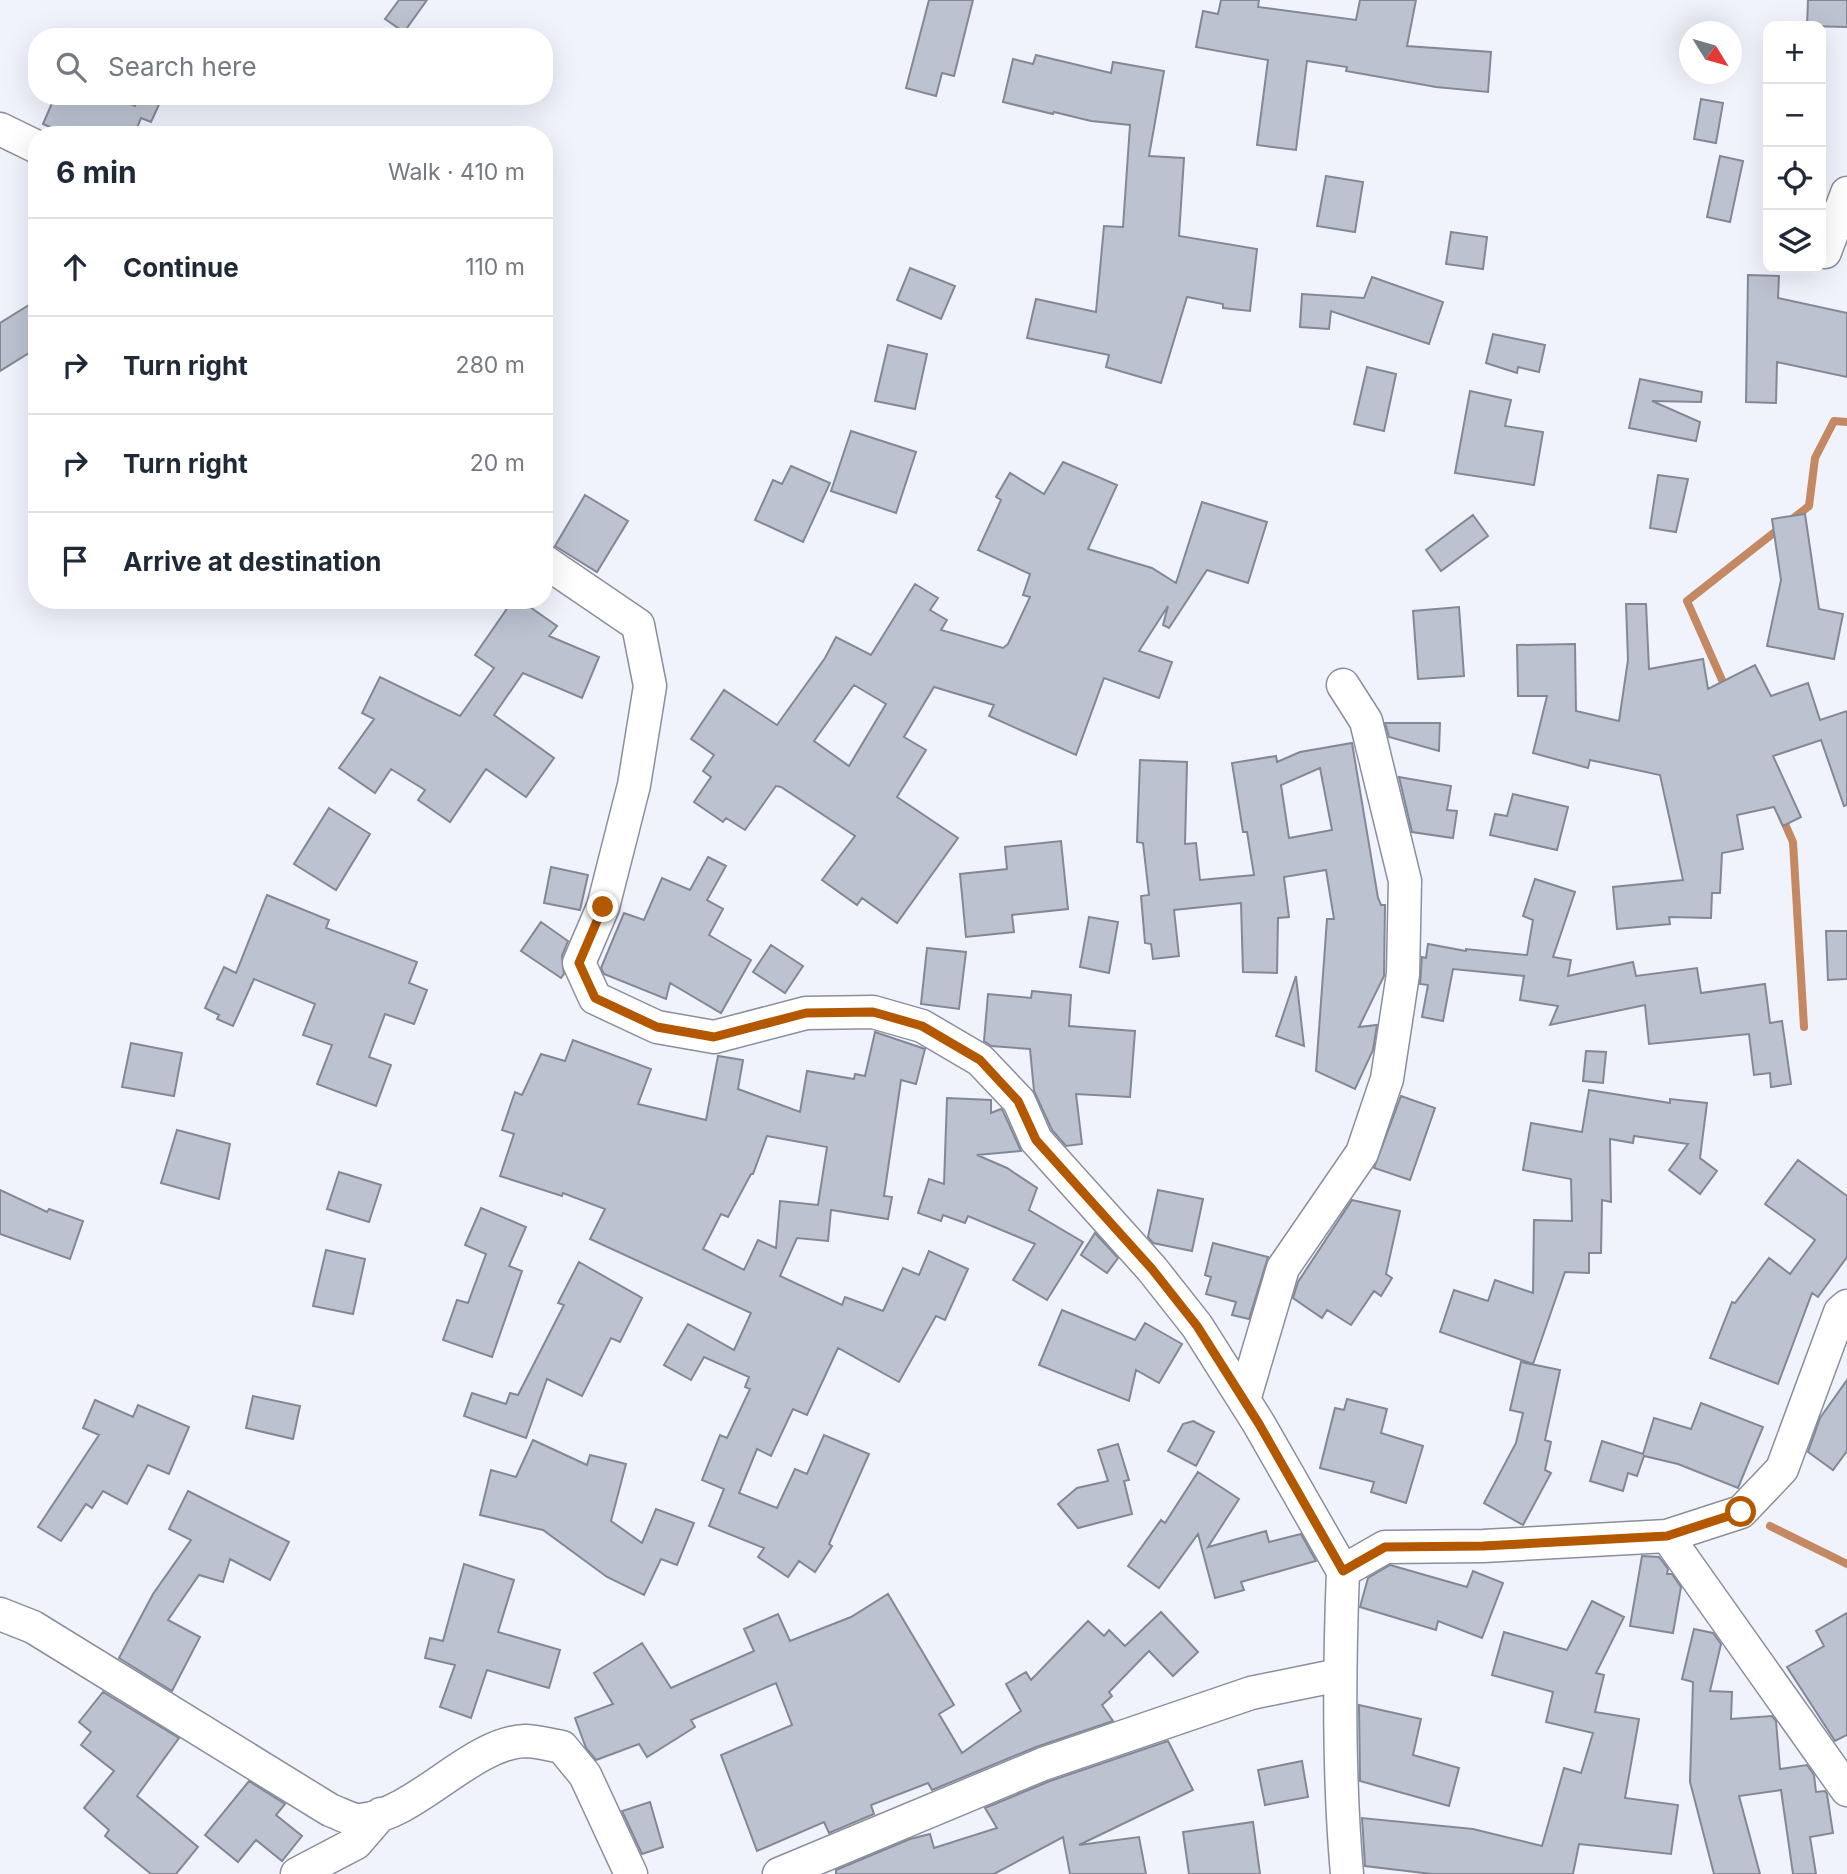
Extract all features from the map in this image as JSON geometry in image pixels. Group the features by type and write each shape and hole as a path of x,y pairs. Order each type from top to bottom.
{"street":[{"path":"0,129 28,143"},
{"path":"1826,249 1847,193"},
{"path":"553,567 638,625 650,686 634,785 614,866 603,907 579,963 595,998 657,1027 714,1037 806,1013 873,1012 922,1026 980,1060 1018,1101 1036,1140 1152,1269 1197,1326 1244,1400 1343,1571 1339,1675 1341,1808 1347,1874"},
{"path":"1244,1400 1283,1268 1362,1153 1387,1079 1403,974 1405,881 1366,721 1343,685"},
{"path":"1343,1571 1385,1547 1483,1546 1667,1536 1741,1512 1782,1469 1840,1312 1847,1306"},
{"path":"1667,1536 1847,1790"},
{"path":"0,1614 33,1627 330,1810 358,1820 381,1814 495,1749 524,1741 562,1746 585,1775 631,1874"},
{"path":"779,1874 1043,1764 1251,1693 1339,1675"},
{"path":"297,1874 356,1843 381,1814"}],"building":[{"path":"399,0 427,0 407,28 398,28 385,19"},
{"path":"929,0 973,0 954,76 942,73 936,96 906,88"},
{"path":"1221,0 1259,0 1258,7 1356,20 1360,0 1416,0 1407,46 1491,52 1488,92 1436,87 1307,61 1296,150 1257,145 1268,60 1196,47 1203,11 1218,14"},
{"path":"1808,0 1847,0 1847,27 1826,26 1826,21 1807,21"},
{"path":"1036,55 1111,73 1113,62 1164,71 1149,156 1184,158 1179,236 1257,249 1250,311 1223,308 1223,304 1187,297 1161,383 1106,367 1109,355 1027,338 1036,299 1096,312 1104,226 1123,227 1130,125 1091,121 1003,102 1013,59 1033,64"},
{"path":"1701,99 1723,103 1716,143 1694,139"},
{"path":"51,105 159,105 151,122 141,118 138,126 43,124"},
{"path":"1720,156 1743,161 1730,222 1707,217"},
{"path":"1326,176 1363,182 1355,232 1317,226"},
{"path":"1451,232 1487,237 1483,269 1446,264"},
{"path":"910,268 955,286 941,319 897,300"},
{"path":"1748,275 1779,276 1778,298 1847,313 1847,377 1777,362 1776,403 1746,402"},
{"path":"1372,277 1443,302 1429,344 1331,311 1329,329 1300,327 1302,294 1364,298"},
{"path":"28,306 28,354 0,371 0,323"},
{"path":"1493,334 1545,345 1539,372 1518,367 1517,373 1486,363"},
{"path":"888,345 927,354 915,409 875,401"},
{"path":"1367,367 1396,374 1384,431 1354,424"},
{"path":"1640,379 1702,392 1701,402 1652,401 1700,422 1696,441 1629,428"},
{"path":"1470,391 1511,400 1505,426 1543,432 1534,485 1455,473"},
{"path":"851,431 916,452 896,513 831,491"},
{"path":"1063,462 1117,485 1088,549 1152,568 1176,583 1202,502 1267,522 1248,583 1207,570 1169,628 1163,625 1168,606 1139,651 1172,662 1159,698 1104,678 1076,755 989,716 994,705 934,687 904,737 926,750 897,797 958,838 897,923 862,898 857,905 822,880 855,836 781,787 776,786 745,830 726,818 723,822 694,802 711,777 703,771 714,755 691,739 724,690 777,725 825,658 836,637 871,655 915,584 938,598 930,610 947,620 941,630 1003,648 1008,644 1030,597 1023,595 1030,574 978,550 1001,500 996,497 1010,473 1044,494","holes":["854,685 886,704 849,766 814,741"]},
{"path":"791,466 830,483 803,542 755,520 773,480 782,484"},
{"path":"1658,475 1688,479 1676,532 1650,528"},
{"path":"585,495 628,521 597,572 555,546"},
{"path":"1805,514 1819,609 1843,614 1834,659 1767,646 1781,580 1772,519"},
{"path":"1473,515 1488,536 1441,571 1426,550"},
{"path":"1626,604 1646,604 1649,669 1703,659 1708,689 1755,665 1771,696 1808,683 1820,720 1847,711 1847,805 1844,806 1821,740 1773,756 1801,817 1783,826 1774,807 1737,815 1743,849 1722,853 1720,893 1712,893 1711,918 1669,917 1670,924 1617,929 1613,887 1683,880 1660,775 1590,760 1588,768 1533,753 1547,696 1518,696 1517,645 1575,644 1576,711 1619,721 1628,660"},
{"path":"1459,607 1464,676 1418,679 1413,611"},
{"path":"507,609 533,609 557,626 549,636 599,657 582,698 523,673 494,715 554,758 526,797 486,769 450,822 418,800 425,790 391,769 375,793 339,768 374,719 362,713 380,677 460,716 494,668 475,655"},
{"path":"1385,723 1440,723 1439,751 1389,737"},
{"path":"1352,743 1378,898 1381,905 1385,905 1384,976 1359,1027 1377,1025 1373,1050 1355,1089 1316,1071 1327,919 1334,919 1326,870 1284,877 1289,917 1278,918 1277,973 1243,972 1241,903 1174,910 1179,956 1153,959 1151,944 1145,943 1141,896 1149,895 1143,843 1137,842 1140,760 1187,762 1185,844 1196,843 1200,880 1254,875 1247,832 1243,832 1232,763 1276,756 1277,762 1300,752","holes":["1320,768 1332,830 1289,838 1281,785"]},
{"path":"1399,777 1451,786 1447,810 1457,811 1453,838 1412,832"},
{"path":"1513,794 1568,807 1557,850 1490,835 1495,814 1507,816"},
{"path":"329,808 370,834 336,890 294,864"},
{"path":"1061,841 1068,909 1012,915 1014,932 966,937 960,874 1007,869 1005,847"},
{"path":"708,857 726,866 707,900 723,909 709,935 751,960 721,1013 670,983 666,999 604,974 601,968 624,913 644,920 662,878 690,890"},
{"path":"551,867 588,875 580,910 544,903"},
{"path":"1535,879 1575,892 1553,957 1571,960 1568,976 1633,962 1636,976 1697,968 1701,993 1765,984 1770,1023 1782,1021 1791,1084 1771,1087 1770,1073 1754,1075 1749,1034 1649,1044 1645,1005 1550,1025 1558,1006 1520,1000 1524,976 1453,969 1443,1021 1422,1017 1428,985 1420,984 1422,957 1426,958 1428,944 1466,951 1527,955 1533,920 1523,916"},
{"path":"267,895 329,920 326,928 417,962 409,983 427,990 414,1024 385,1014 369,1057 391,1065 376,1106 317,1084 332,1045 303,1035 315,1004 254,979 233,1026 217,1019 219,1015 205,1008 224,967 236,973"},
{"path":"1089,917 1118,922 1109,973 1080,967"},
{"path":"541,922 568,941 562,956 564,974 561,978 521,951"},
{"path":"1826,931 1847,931 1847,979 1828,980"},
{"path":"771,945 803,966 785,993 753,972"},
{"path":"927,948 966,952 959,1009 921,1004"},
{"path":"1296,976 1304,1046 1276,1036"},
{"path":"1032,991 1071,995 1069,1026 1135,1031 1130,1097 1076,1094 1082,1144 1066,1146 1052,1130 1034,1091 1030,1049 991,1046 984,1041 988,994 1031,998"},
{"path":"875,1032 925,1049 916,1084 901,1080 884,1196 892,1197 888,1219 831,1210 828,1241 797,1238 780,1276 842,1305 845,1297 883,1311 903,1268 919,1275 929,1251 968,1269 945,1320 936,1316 899,1382 838,1348 807,1415 793,1409 771,1456 757,1449 739,1493 777,1508 795,1469 807,1474 824,1435 869,1454 829,1544 832,1546 815,1572 799,1561 788,1577 758,1557 764,1548 709,1526 724,1489 702,1480 720,1435 727,1438 750,1389 745,1387 749,1377 704,1357 691,1380 664,1365 688,1324 734,1350 751,1313 590,1239 605,1209 563,1193 562,1196 500,1176 514,1134 502,1130 515,1092 522,1095 541,1054 565,1061 573,1040 651,1069 638,1104 706,1120 718,1056 743,1060 738,1089 800,1112 807,1071 854,1079 855,1074 865,1076","holes":["767,1136 827,1147 818,1205 780,1201 776,1248 758,1240 744,1270 703,1249 721,1214 728,1217 753,1174"]},
{"path":"131,1043 182,1053 174,1096 122,1087"},
{"path":"1586,1051 1606,1052 1603,1083 1583,1081"},
{"path":"1589,1090 1670,1103 1670,1099 1707,1103 1700,1158 1717,1171 1700,1194 1669,1170 1688,1144 1634,1136 1633,1143 1610,1139 1611,1202 1602,1200 1601,1253 1589,1253 1589,1273 1565,1272 1533,1364 1440,1332 1454,1290 1488,1301 1495,1280 1533,1293 1534,1220 1572,1221 1571,1179 1523,1170 1531,1123 1582,1132"},
{"path":"1401,1096 1435,1108 1410,1180 1374,1168"},
{"path":"947,1098 991,1100 991,1113 1001,1109 1003,1111 1021,1151 977,1155 1007,1168 1037,1188 1029,1210 1083,1242 1047,1300 1013,1280 1035,1244 968,1216 965,1223 943,1215 941,1221 918,1213 929,1179 944,1184"},
{"path":"177,1130 230,1144 219,1199 161,1183"},
{"path":"1798,1160 1847,1196 1847,1257 1818,1297 1812,1293 1778,1384 1710,1358 1732,1302 1735,1303 1769,1258 1790,1274 1815,1240 1765,1204"},
{"path":"339,1172 381,1185 369,1222 327,1209"},
{"path":"0,1190 47,1212 49,1209 83,1221 70,1259 0,1234"},
{"path":"1158,1190 1203,1199 1192,1251 1153,1243 1148,1237"},
{"path":"1352,1200 1400,1211 1386,1274 1392,1278 1381,1296 1374,1291 1351,1325 1327,1310 1322,1318 1293,1298 1298,1282"},
{"path":"481,1208 526,1227 509,1266 522,1271 492,1357 443,1340 457,1300 468,1303 486,1254 465,1245"},
{"path":"1095,1233 1118,1258 1107,1273 1081,1255"},
{"path":"1213,1243 1268,1257 1249,1319 1232,1315 1236,1302 1206,1294 1211,1277 1205,1275"},
{"path":"326,1250 365,1259 353,1314 313,1306"},
{"path":"579,1262 642,1298 620,1342 611,1338 582,1396 547,1379 526,1438 464,1416 472,1393 506,1404 510,1393 518,1395 564,1305 558,1303"},
{"path":"1062,1310 1135,1340 1145,1323 1182,1344 1159,1383 1136,1370 1129,1401 1039,1365"},
{"path":"1521,1362 1560,1370 1545,1440 1551,1442 1545,1470 1551,1473 1523,1525 1484,1503 1516,1443 1523,1413 1510,1410"},
{"path":"1847,1380 1847,1451 1833,1470 1808,1452 1820,1418"},
{"path":"253,1396 300,1406 293,1439 246,1428"},
{"path":"1347,1399 1387,1409 1381,1433 1423,1446 1406,1503 1371,1492 1374,1482 1320,1468 1335,1408 1344,1410"},
{"path":"95,1400 133,1417 138,1405 189,1427 169,1474 148,1465 127,1504 103,1491 92,1508 86,1504 61,1541 38,1527 99,1435 83,1428"},
{"path":"1701,1403 1763,1427 1738,1488 1678,1464 1644,1456 1637,1476 1628,1473 1623,1491 1590,1481 1602,1441 1643,1454 1654,1418 1691,1429"},
{"path":"1193,1421 1214,1432 1196,1466 1168,1451 1183,1424"},
{"path":"533,1440 587,1465 590,1455 626,1464 611,1521 642,1543 656,1509 694,1523 677,1565 661,1559 644,1595 607,1577 543,1530 480,1515 491,1470 516,1477"},
{"path":"1118,1444 1129,1480 1124,1481 1132,1514 1078,1528 1058,1504 1077,1488 1108,1481 1098,1450"},
{"path":"1198,1472 1239,1499 1208,1547 1266,1531 1269,1542 1301,1534 1316,1561 1241,1582 1244,1590 1215,1598 1198,1534 1159,1588 1128,1566 1161,1520 1165,1523"},
{"path":"188,1491 289,1542 270,1580 230,1559 223,1582 199,1575 168,1620 200,1637 172,1691 119,1658 153,1594 191,1540 169,1529"},
{"path":"1642,1556 1659,1557 1668,1569 1667,1574 1672,1574 1681,1587 1673,1633 1630,1626"},
{"path":"464,1564 514,1580 498,1632 560,1650 549,1688 487,1670 471,1718 440,1707 455,1665 425,1658 430,1638 443,1641"},
{"path":"1390,1565 1467,1587 1473,1571 1503,1583 1482,1638 1438,1621 1436,1630 1360,1607 1368,1578"},
{"path":"888,1594 954,1705 939,1714 962,1753 1021,1711 1006,1684 1026,1672 1031,1680 1088,1621 1104,1636 1109,1630 1125,1646 1161,1612 1198,1652 1173,1676 1149,1651 1109,1692 1112,1696 1102,1705 1113,1721 1036,1747 932,1790 928,1783 871,1805 874,1814 829,1833 824,1822 757,1851 721,1755 792,1725 776,1683 691,1720 695,1727 647,1757 639,1744 596,1760 586,1748 575,1718 613,1704 594,1673 642,1643 671,1688 754,1651 744,1629 778,1614 790,1641 851,1617"},
{"path":"1592,1601 1624,1617 1596,1673 1604,1675 1595,1712 1639,1719 1625,1798 1678,1805 1671,1854 1579,1844 1573,1874 1432,1874 1365,1866 1362,1818 1473,1829 1542,1846 1564,1768 1581,1773 1593,1733 1546,1722 1553,1692 1492,1675 1504,1632 1567,1650"},
{"path":"1847,1613 1847,1735 1835,1741 1787,1667 1824,1646 1816,1631"},
{"path":"1694,1629 1713,1633 1721,1644 1710,1691 1732,1692 1731,1719 1772,1716 1776,1721 1780,1769 1807,1765 1814,1775 1816,1792 1825,1791 1827,1794 1833,1833 1810,1837 1816,1874 1793,1874 1781,1790 1739,1796 1760,1874 1714,1874 1690,1782 1693,1682 1682,1679"},
{"path":"103,1692 179,1738 137,1796 198,1847 176,1874 151,1874 105,1836 109,1830 84,1808 114,1771 81,1745 91,1732 79,1722"},
{"path":"1359,1705 1421,1719 1413,1755 1459,1768 1449,1806 1360,1781"},
{"path":"1168,1741 1193,1790 1079,1845 1139,1837 1146,1874 1070,1874 1063,1837 994,1874 836,1874 836,1870 910,1839 930,1834 934,1848 997,1828 985,1808 1050,1781"},
{"path":"1302,1761 1308,1797 1265,1805 1258,1770"},
{"path":"249,1781 285,1804 276,1815 302,1836 282,1861 256,1840 238,1862 205,1835"},
{"path":"650,1802 663,1847 642,1854 622,1811"},
{"path":"1253,1822 1260,1874 1189,1874 1183,1832"}],"waterway":[{"path":"1791,520 1809,506 1815,458 1834,421 1847,422"},
{"path":"1726,689 1687,601 1780,528"},
{"path":"1782,817 1793,842 1804,1027"},
{"path":"1770,1526 1847,1564"}],"route":[{"path":"603,907 579,963 595,998 657,1027 714,1037 806,1013 873,1012 922,1026 980,1060 1018,1101 1036,1140 1152,1269 1197,1326 1259,1424 1343,1571 1385,1547 1483,1546 1667,1536 1741,1512"}]}
